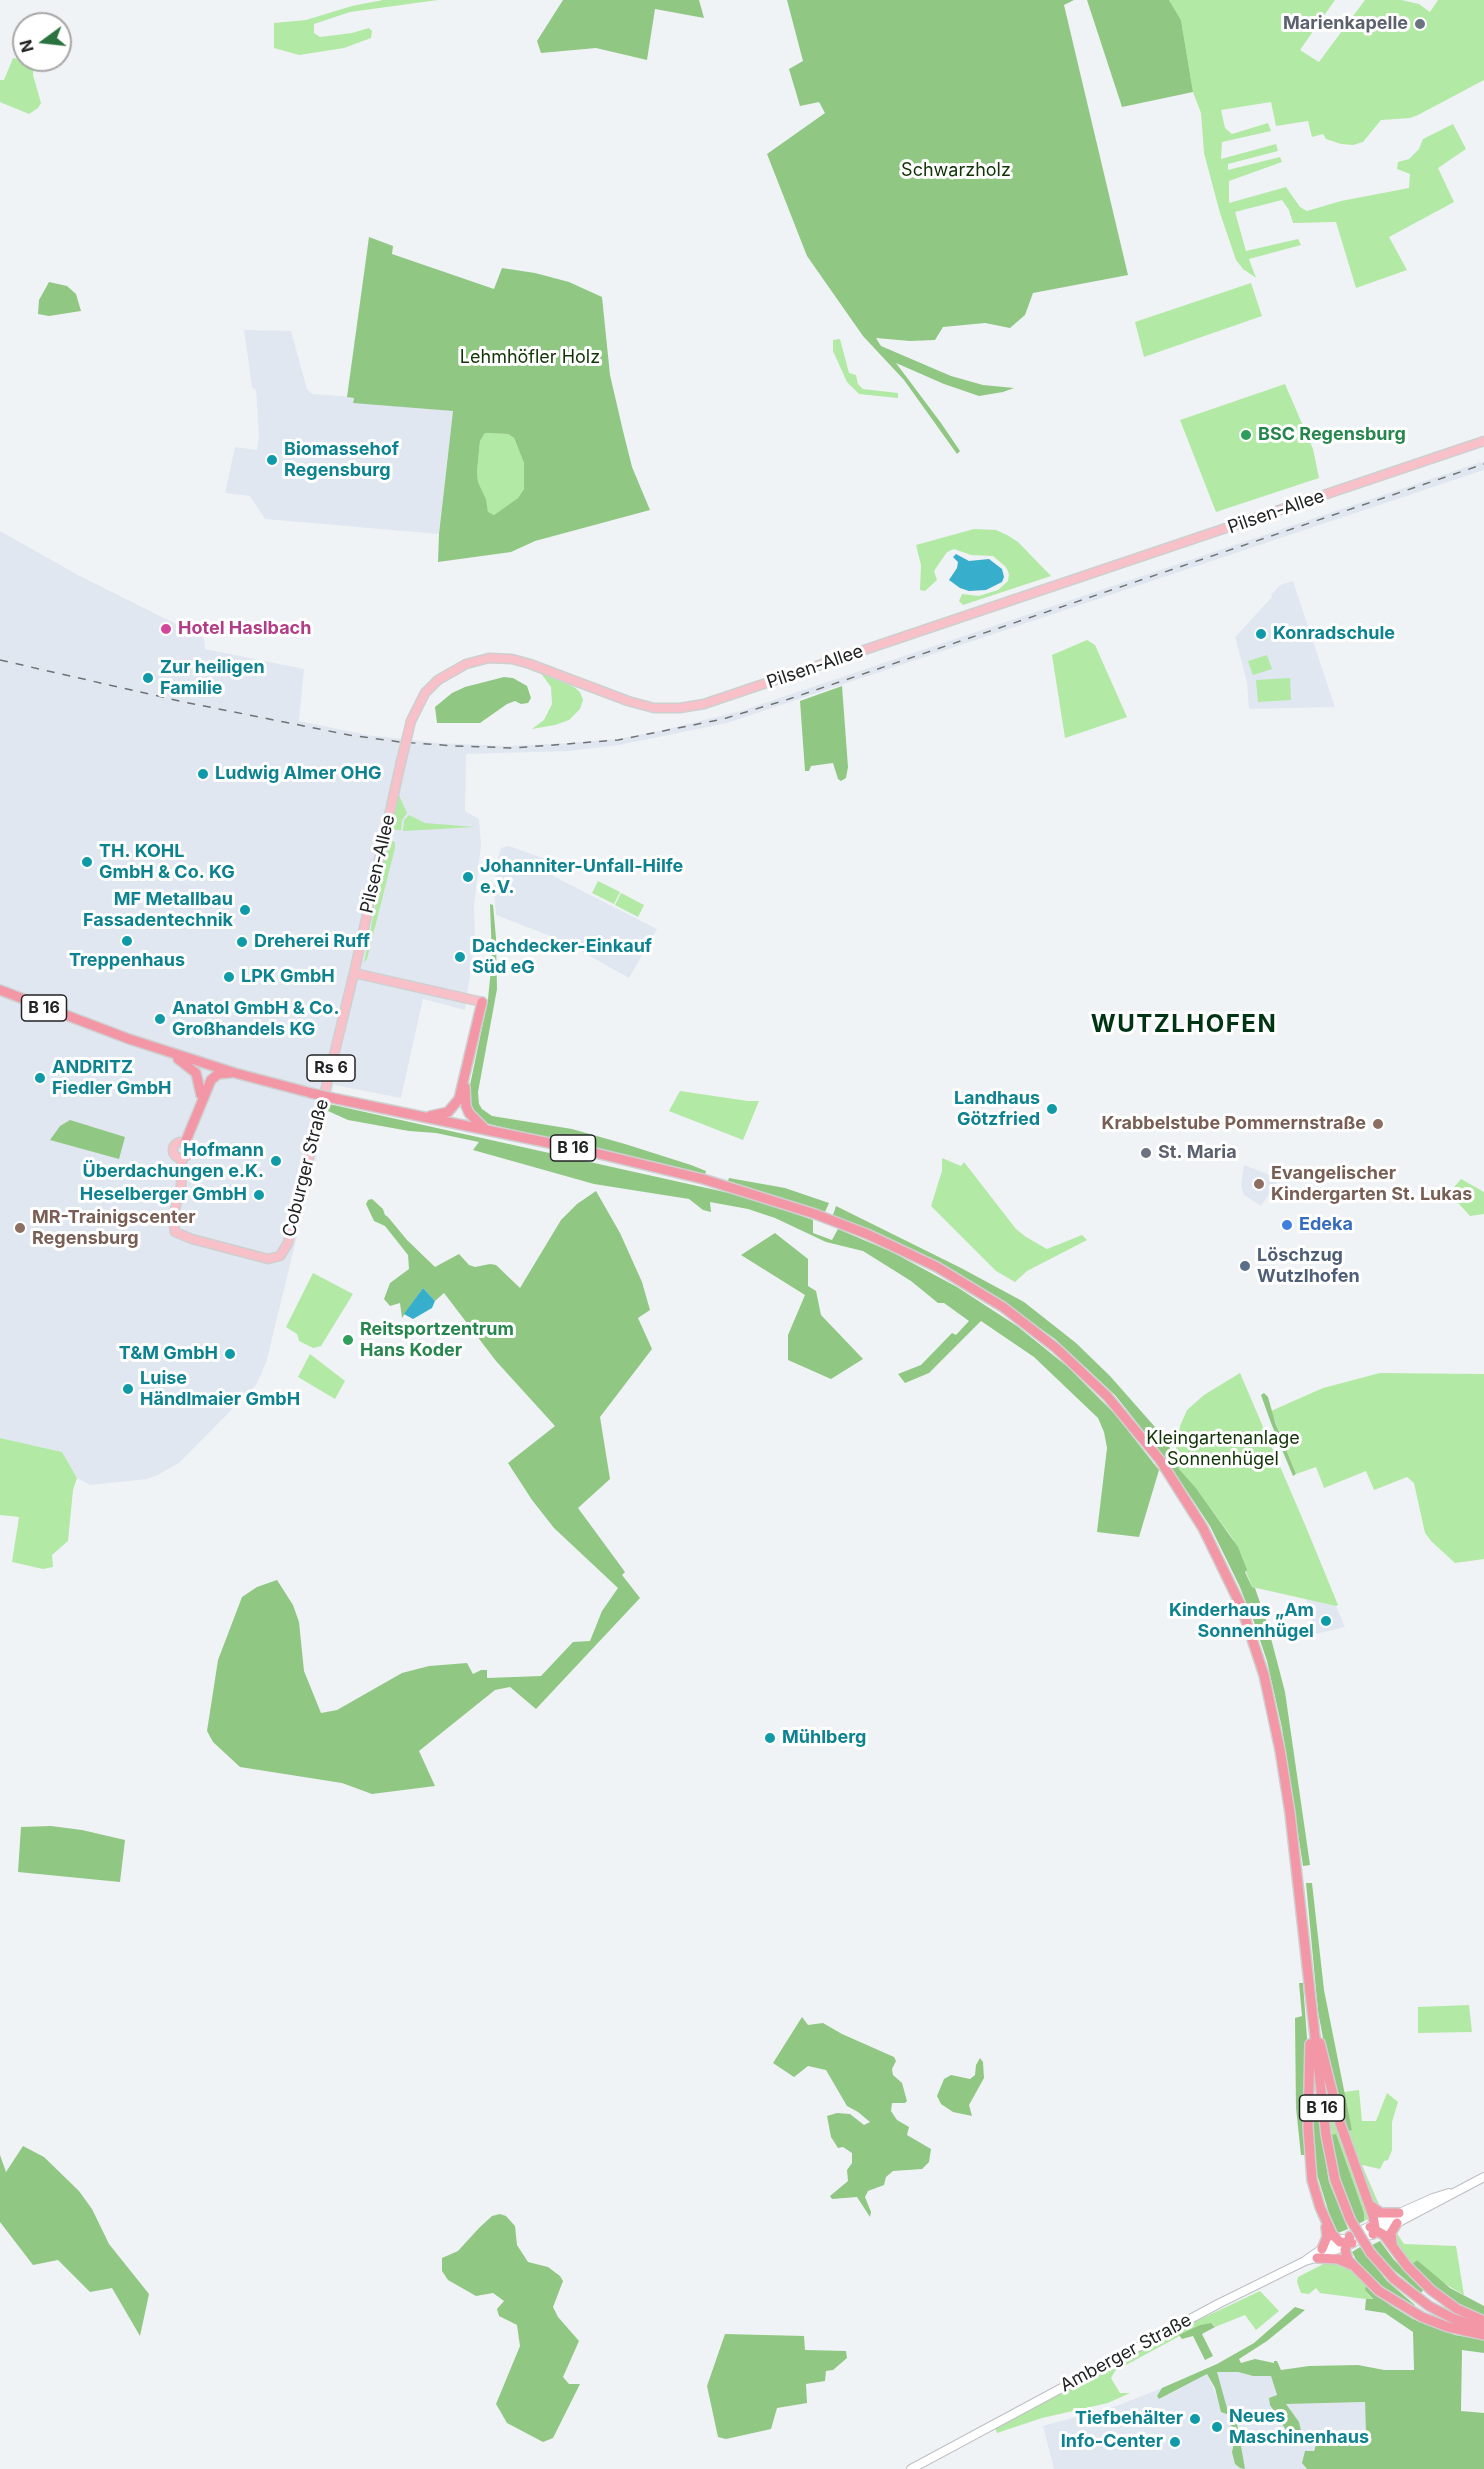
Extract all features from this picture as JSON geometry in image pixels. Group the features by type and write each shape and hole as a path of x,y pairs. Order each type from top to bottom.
{"highway":[{"name":"B 16","path":"0,990 157,1048 236,1073 337,1099 694,1177 815,1214 896,1247 937,1267 978,1290 1056,1348 1107,1396 1160,1460 1212,1543 1249,1626 1264,1675 1275,1723 1296,1866 1329,2154 1335,2180 1350,2219 1370,2252 1394,2279 1429,2306 1452,2318 1484,2329"},
{"path":"482,1002 466,1073 466,1106 473,1118 488,1131"},
{"name":"B 16","path":"157,1048 186,1063 196,1073 201,1087 201,1100"},
{"path":"185,1143 195,1123 201,1100 214,1076 236,1073"},
{"name":"B 16","path":"416,1116 434,1116 448,1112 459,1099 466,1073"},
{"path":"1309,1994 1338,2114 1369,2205 1374,2229 1431,2290 1457,2309 1484,2320"},
{"name":"B 16","path":"1309,1994 1309,2161 1314,2188 1333,2237 1346,2242 1346,2254 1352,2265 1379,2291 1412,2312 1448,2327 1484,2335"},
{"path":"1369,2205 1381,2213 1398,2218 1391,2233 1394,2249"},
{"path":"1322,2249 1327,2237 1325,2221"},
{"path":"1317,2258 1338,2259 1352,2265"}],"main road":[{"name":"Pilsen-Allee","path":"354,973 411,722 425,693 438,680 465,664 489,658 512,659 628,701 654,708 680,708 704,704 1484,441"},
{"path":"354,973 482,1002"},
{"name":"Coburger Straße","path":"182,1158 181,1186 173,1217 175,1231 192,1239 268,1259 280,1256 288,1243 354,973"},
{"path":"178,1142 185,1143 189,1147 189,1152 182,1158 175,1156 173,1148 178,1142"},
{"name":"Amberger Straße","path":"1305,2261 1317,2258 1439,2195 1452,2193 1484,2177"},
{"name":"Amberger Straße","path":"911,2469 1218,2304 1305,2261 1322,2249 1346,2242"}],"shaded area":[{"path":"244,330 291,331 307,389 312,394 354,397 353,402 453,411 439,534 265,519 250,496 225,493 235,447 257,450 259,437 256,390 252,387"},
{"path":"1484,461 1484,470 727,723 619,745 569,751 466,754 465,811 479,819 481,845 474,906 475,939 465,1010 423,999 401,1098 334,1085 266,1363 256,1385 179,1463 147,1479 90,1485 77,1478 62,1452 0,1438 0,531 78,575 204,638 205,649 304,669 299,721 367,735 437,743 506,746 618,739 741,711"},
{"path":"1293,581 1335,707 1249,709 1247,682 1235,637 1272,597 1271,595 1280,585"},
{"path":"509,846 559,864 553,876 657,929 629,978 563,941 496,915 494,888 497,861 501,848"},
{"name":"Evangelischer Kindergarten St. Lukas","path":"1244,1165 1278,1181 1261,1206 1244,1195 1241,1186"},
{"path":"1306,1599 1336,1606 1345,1627 1316,1634"},
{"path":"1216,2372 1271,2376 1277,2396 1286,2404 1365,2402 1366,2436 1312,2434 1317,2445 1303,2463 1307,2469 1054,2469 1043,2426 1119,2405 1162,2388 1157,2396 1160,2399 1207,2374 1218,2399 1232,2416 1236,2434 1232,2452 1240,2468 1235,2412 1227,2409"}],"green space":[{"path":"383,0 438,0 350,12 314,24 314,33 320,37 352,33 369,28 372,31 371,38 344,48 299,55 274,48 274,23 306,20 352,6"},
{"path":"563,0 699,0 704,18 655,9 647,60 596,48 541,53 537,41"},
{"name":"Schwarzholz","path":"787,0 1074,0 1064,5 1128,275 1033,293 1025,315 1010,328 985,323 943,327 935,340 910,341 876,338 881,346 951,376 983,385 1014,388 979,396 896,363 960,451 957,454 904,380 863,336 807,256 767,154 825,113 819,102 800,106 789,69 803,61"},
{"path":"1087,0 1169,0 1181,20 1193,92 1122,107"},
{"path":"1169,0 1335,0 1300,50 1319,62 1365,0 1401,0 1419,4 1430,12 1438,0 1484,0 1484,80 1418,115 1410,118 1381,120 1363,142 1353,145 1341,144 1326,139 1323,134 1312,137 1308,121 1276,126 1271,102 1221,110 1225,128 1232,134 1268,123 1271,131 1222,142 1221,159 1276,144 1278,151 1228,164 1228,170 1280,157 1282,162 1229,181 1229,203 1286,187 1300,207 1307,211 1341,201 1409,188 1410,174 1397,169 1398,162 1409,159 1419,149 1423,139 1453,124 1466,149 1438,168 1454,202 1389,237 1407,270 1356,288 1336,222 1293,223 1289,210 1282,200 1235,212 1246,251 1298,239 1301,245 1249,259 1256,278 1243,269 1236,260 1220,213 1204,153 1201,113 1193,92 1181,20"},
{"path":"12,60 12,72 33,72 41,103 38,108 29,114 0,102 0,80 4,80"},
{"name":"Lehmhöfler Holz","path":"369,237 393,246 392,254 494,289 502,268 535,273 569,282 602,297 610,375 632,467 650,510 535,541 511,552 438,562 453,411 353,403 354,398 347,397","holes":["485,433 508,434 514,438 524,463 524,489 518,498 494,515 488,512 486,499 478,482 480,441"]},
{"path":"49,282 67,286 76,294 81,311 49,316 38,314 39,300"},
{"path":"1251,283 1262,316 1144,357 1135,322"},
{"path":"840,339 849,373 856,375 858,384 863,389 898,393 898,398 859,394 847,382 833,351 833,340"},
{"name":"BSC Regensburg","path":"1285,384 1313,449 1319,478 1216,512 1180,420"},
{"path":"485,433 508,434 514,438 524,463 524,489 518,498 494,515 488,513 486,499 478,482 480,441"},
{"path":"974,529 996,530 1007,535 1018,542 1051,576 963,605 959,601 962,594 979,596 998,590 1008,581 1009,574 1006,567 993,556 971,555 954,549 947,552 934,571 937,580 925,591 920,590 921,565 916,545"},
{"path":"1087,640 1095,645 1127,717 1065,738 1052,655"},
{"path":"1267,655 1272,669 1253,675 1248,661"},
{"path":"540,672 574,687 580,692 583,700 580,709 569,720 532,729 544,720 552,704 551,687"},
{"path":"504,677 513,678 527,686 531,698 528,703 521,704 515,701 507,704 480,723 437,723 435,707 452,693 465,687"},
{"path":"1290,678 1291,700 1258,702 1256,680"},
{"path":"842,686 848,767 846,778 841,781 838,779 833,763 811,766 809,771 805,771 800,701"},
{"path":"398,793 407,813 402,820 401,830 390,830"},
{"path":"409,815 425,823 475,827 403,831 404,820"},
{"path":"388,840 395,842 395,848 367,959 364,963"},
{"path":"598,881 620,892 614,904 592,893"},
{"path":"621,893 644,905 638,917 615,905"},
{"path":"490,904 493,905 496,938 497,989 478,1092 482,1109 492,1116 572,1129 625,1144 691,1165 706,1171 705,1175 489,1124 471,1109 469,1090 488,999 492,959"},
{"path":"680,1091 759,1101 743,1140 669,1111"},
{"path":"329,1104 747,1197 813,1220 813,1233 832,1240 838,1229 892,1252 957,1287 1017,1326 1068,1367 1114,1413 1159,1470 1139,1537 1097,1532 1107,1448 1098,1418 1034,1357 981,1321 929,1373 905,1383 898,1374 921,1365 952,1333 956,1335 969,1321 944,1303 938,1303 911,1281 863,1251 826,1242 775,1218 748,1209 710,1202 711,1212 703,1210 689,1199 594,1184 473,1150 479,1142 348,1120 328,1111"},
{"path":"70,1120 125,1137 119,1159 50,1140 60,1126"},
{"path":"942,1158 961,1166 964,1162 1016,1229 1047,1249 1082,1235 1087,1240 1027,1271 1015,1282 996,1271 931,1206 942,1171"},
{"path":"729,1178 785,1188 829,1203 825,1212 728,1181"},
{"path":"1461,1179 1484,1192 1484,1214 1470,1216 1449,1193"},
{"path":"596,1191 620,1233 642,1282 650,1310 638,1318 652,1349 600,1417 610,1479 578,1508 625,1572 622,1575 640,1598 536,1709 510,1687 495,1690 419,1751 435,1786 372,1794 342,1783 240,1767 213,1742 207,1731 218,1660 242,1597 257,1587 277,1580 293,1605 299,1622 304,1671 321,1713 337,1710 402,1673 429,1666 467,1663 473,1674 487,1670 487,1678 541,1676 573,1642 590,1641 602,1611 618,1588 554,1528 508,1463 555,1426 496,1361 444,1293 435,1301 423,1288 402,1318 400,1303 390,1306 384,1299 390,1283 409,1269 408,1255 385,1226 374,1221 366,1204 372,1199 383,1209 385,1215 407,1240 435,1267 459,1254 469,1265 475,1267 496,1265 520,1288 561,1220 577,1204"},
{"path":"836,1206 1024,1302 1076,1343 1110,1376 1155,1427 1175,1455 1179,1469 1196,1488 1238,1547 1247,1570 1245,1572 1252,1587 1255,1588 1267,1623 1285,1692 1310,1865 1303,1866 1282,1728 1267,1661 1254,1622 1210,1526 1165,1458 1115,1395 1055,1339 1001,1300 927,1257 833,1215"},
{"path":"775,1233 808,1259 808,1286 816,1291 821,1315 863,1359 831,1379 788,1360 788,1335 805,1295 741,1255"},
{"path":"313,1273 353,1294 321,1346 313,1348 299,1341 297,1334 286,1327"},
{"path":"310,1354 345,1381 335,1399 298,1377"},
{"name":"Kleingartenanlage Sonnenhügel","path":"1240,1373 1306,1527 1338,1605 1336,1606 1252,1587 1233,1539 1196,1488 1179,1469 1175,1455 1180,1426 1187,1410 1204,1395"},
{"path":"1380,1373 1484,1374 1484,1559 1455,1563 1432,1542 1425,1533 1414,1483 1407,1477 1374,1490 1366,1471 1324,1488 1316,1467 1296,1474 1271,1411 1323,1388"},
{"path":"1264,1393 1268,1397 1275,1422 1296,1474 1293,1476 1261,1395"},
{"path":"0,1438 62,1452 77,1478 73,1490 68,1541 52,1555 53,1567 43,1569 12,1562 19,1517 0,1515"},
{"path":"51,1826 82,1830 125,1840 120,1882 18,1872 21,1827"},
{"path":"1306,1883 1312,1883 1324,1990 1352,2130 1346,2132 1328,2065 1318,2011"},
{"path":"1299,1983 1303,1983 1307,2038 1304,2127 1306,2155 1301,2155 1296,2108 1295,2018 1302,2016"},
{"path":"1469,2005 1472,2032 1418,2033 1418,2007"},
{"path":"802,2017 808,2025 823,2023 894,2057 896,2061 892,2069 893,2075 902,2083 907,2101 892,2103 891,2111 897,2120 909,2127 907,2135 931,2149 929,2162 922,2169 893,2171 886,2177 884,2185 868,2191 865,2197 871,2212 870,2217 857,2197 832,2199 830,2196 848,2181 847,2170 852,2163 852,2153 843,2147 838,2148 831,2137 827,2116 837,2113 850,2114 864,2125 870,2122 847,2106 826,2070 808,2066 794,2077 773,2063"},
{"path":"980,2058 983,2062 984,2078 969,2105 972,2116 953,2112 941,2104 937,2096 944,2079 951,2075 970,2079 975,2075 976,2065"},
{"path":"1322,2066 1371,2218 1364,2221 1364,2213 1346,2166 1336,2163"},
{"path":"1359,2090 1362,2121 1376,2121 1387,2093 1398,2102 1392,2122 1392,2150 1388,2160 1384,2161 1380,2169 1362,2165 1380,2207 1371,2202 1346,2132 1352,2130 1344,2092"},
{"path":"1313,2117 1318,2117 1329,2182 1348,2229 1338,2233 1316,2171 1313,2153"},
{"path":"1336,2134 1364,2213 1364,2221 1358,2224 1343,2191 1336,2163 1332,2135"},
{"path":"23,2146 44,2157 79,2191 92,2209 109,2244 149,2294 140,2336 112,2288 90,2292 58,2260 33,2265 0,2222 0,2155 6,2172"},
{"path":"500,2214 506,2216 515,2226 517,2245 528,2262 548,2267 560,2276 563,2281 553,2307 558,2317 579,2341 563,2377 569,2384 580,2384 553,2438 543,2442 507,2423 496,2404 520,2346 517,2325 499,2316 497,2309 504,2301 493,2293 476,2296 448,2280 442,2271 442,2258 458,2251 492,2216"},
{"path":"1396,2232 1404,2244 1456,2246 1464,2295 1440,2281 1417,2260 1410,2266 1393,2239"},
{"path":"1380,2241 1394,2260 1424,2289 1421,2293 1388,2265 1372,2245"},
{"path":"1360,2247 1387,2281 1415,2305 1414,2307 1380,2286 1359,2265 1352,2252"},
{"path":"1331,2260 1351,2269 1366,2285 1365,2290 1373,2300 1320,2293 1316,2288 1309,2294 1301,2293 1297,2282 1298,2277"},
{"path":"1417,2260 1450,2288 1484,2306 1484,2317 1449,2300 1410,2266"},
{"path":"1366,2285 1390,2305 1413,2319 1455,2335 1484,2340 1484,2353 1462,2350 1461,2411 1484,2413 1484,2469 1307,2469 1302,2463 1305,2451 1314,2451 1316,2445 1312,2434 1366,2435 1365,2402 1286,2404 1299,2422 1303,2439 1298,2440 1286,2430 1270,2405 1269,2398 1277,2395 1271,2376 1217,2372 1227,2408 1235,2412 1245,2469 1240,2468 1235,2464 1232,2452 1236,2434 1235,2428 1230,2425 1232,2416 1221,2412 1215,2388 1207,2374 1159,2399 1157,2396 1162,2388 1217,2364 1254,2343 1295,2307 1305,2310 1267,2341 1239,2359 1241,2363 1255,2359 1274,2363 1277,2361 1281,2370 1309,2366 1358,2365 1384,2370 1414,2370 1413,2332 1385,2313 1365,2310 1366,2299 1373,2299 1365,2290"},
{"path":"1260,2291 1279,2311 1256,2330 1245,2315 1215,2327 1213,2324 1200,2325 1115,2371 1111,2378 1120,2393 1130,2393 1108,2403 1042,2418 997,2433 995,2428 1175,2331"},
{"path":"1211,2323 1215,2327 1202,2334 1213,2356 1205,2360 1193,2336 1182,2339 1179,2335 1200,2325"},
{"path":"725,2334 804,2336 805,2350 846,2351 847,2358 833,2370 826,2371 825,2381 806,2384 807,2403 777,2408 771,2429 726,2439 718,2437 707,2386"}],"water":[{"path":"956,554 969,561 989,559 1002,569 1004,577 1002,582 986,590 969,591 960,588 949,580 957,568 958,562 953,557"},
{"path":"423,1288 435,1301 432,1308 413,1319 404,1314"}],"railway":[{"path":"0,660 184,702 349,735 400,742 514,748 618,740 723,719 789,699 1484,464"}],"place":[{"name":"Marienkapelle","path":"1420,24"},
{"name":"BSC Regensburg","path":"1246,435"},
{"name":"Biomassehof Regensburg","path":"272,460"},
{"name":"Hotel Haslbach","path":"166,629"},
{"name":"Konradschule","path":"1261,634"},
{"name":"Zur heiligen Familie","path":"148,678"},
{"name":"Ludwig Almer OHG","path":"203,774"},
{"name":"TH. KOHL GmbH & Co. KG","path":"87,862"},
{"name":"Johanniter-Unfall-Hilfe e.V.","path":"468,877"},
{"name":"MF Metallbau Fassadentechnik","path":"245,910"},
{"name":"Treppenhaus","path":"127,941"},
{"name":"Dreherei Ruff","path":"242,942"},
{"name":"Dachdecker-Einkauf Süd eG","path":"460,957"},
{"name":"LPK GmbH","path":"229,977"},
{"name":"Anatol GmbH & Co. Großhandels KG","path":"160,1019"},
{"name":"ANDRITZ Fiedler GmbH","path":"40,1078"},
{"name":"Landhaus Götzfried","path":"1052,1109"},
{"name":"Krabbelstube Pommernstraße","path":"1378,1124"},
{"name":"St. Maria","path":"1146,1153"},
{"name":"Hofmann Überdachungen e.K.","path":"276,1161"},
{"name":"Evangelischer Kindergarten St. Lukas","path":"1259,1184"},
{"name":"Heselberger GmbH","path":"259,1195"},
{"name":"Edeka","path":"1287,1225"},
{"name":"MR-Trainigscenter Regensburg","path":"20,1228"},
{"name":"Löschzug Wutzlhofen","path":"1245,1266"},
{"name":"Reitsportzentrum Hans Koder","path":"348,1340"},
{"name":"T&M GmbH","path":"230,1354"},
{"name":"Luise Händlmaier GmbH","path":"128,1389"},
{"name":"Kinderhaus „Am Sonnenhügel","path":"1326,1621"},
{"name":"Mühlberg","path":"770,1738"},
{"name":"Tiefbehälter","path":"1195,2419"},
{"name":"Neues Maschinenhaus","path":"1217,2427"},
{"name":"Info-Center","path":"1175,2442"}],"district":[{"name":"WUTZLHOFEN","path":"1184,1025"}]}
